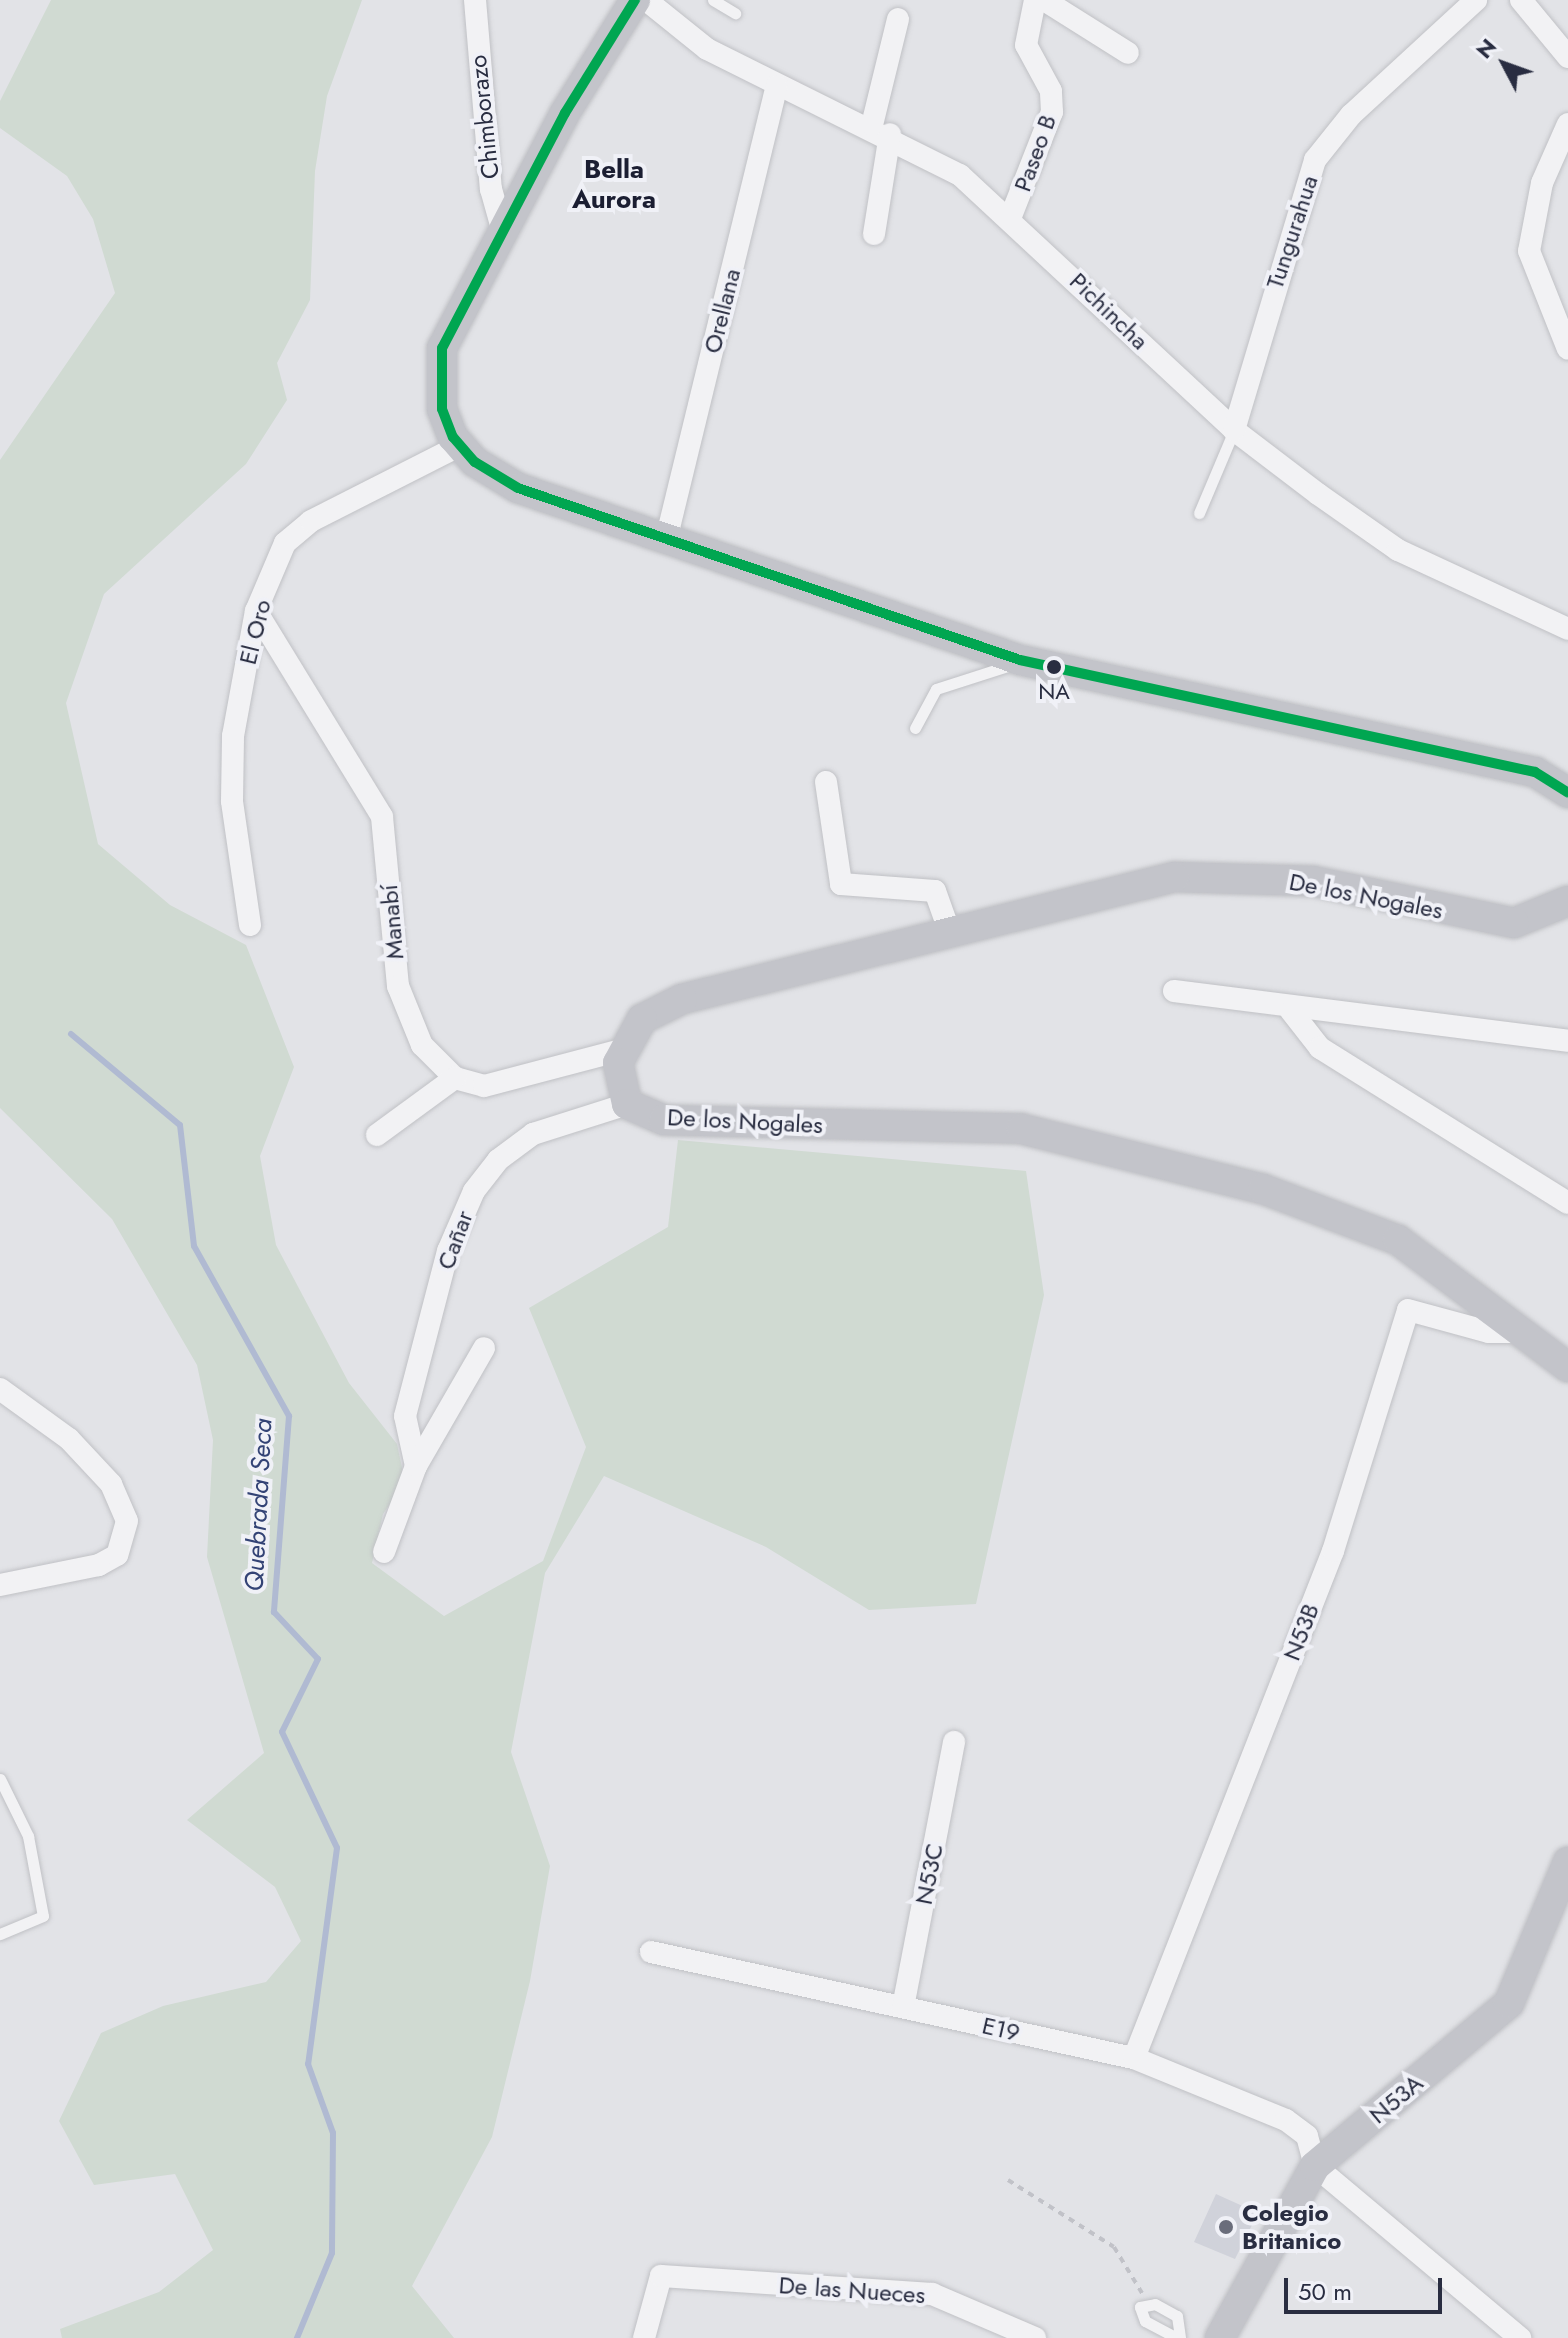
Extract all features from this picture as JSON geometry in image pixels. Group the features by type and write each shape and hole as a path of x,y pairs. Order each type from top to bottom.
{"street":[{"name":"Chimborazo","path":"475,0 491,189 503,232"},
{"path":"635,0 503,232 440,356 442,409 461,445 518,488 667,536 1020,660 1535,772 1568,793"},
{"name":"Pichincha","path":"646,0 707,49 777,86 881,130 960,175 1011,216 1234,430 1398,550 1568,629"},
{"name":"Paseo B","path":"1011,216 1052,112 1051,91 1026,45 1035,0"},
{"path":"1044,0 1128,53"},
{"name":"Tungurahua","path":"1234,430 1315,160 1351,115 1476,0"},
{"path":"1521,0 1568,57"},
{"path":"874,234 881,130 898,19"},
{"name":"Orellana","path":"667,536 777,86"},
{"path":"1568,124 1529,233 1534,273 1568,349"},
{"name":"El Oro","path":"250,925 232,801 233,736 256,611 285,543 311,521 461,445"},
{"name":"Manabí","path":"256,611 382,817 398,986 422,1045 455,1078"},
{"path":"826,782 841,884 935,891 949,930"},
{"name":"De los Nogales","path":"621,1050 642,1019 682,999 1138,884 1209,875 1313,881 1514,923 1568,901"},
{"path":"1174,991 1291,1011 1568,1041"},
{"path":"1291,1011 1320,1048 1568,1203"},
{"path":"377,1135 455,1078 484,1086 621,1050 627,1104"},
{"name":"De los Nogales","path":"627,1104 664,1120 1022,1129 1263,1189 1398,1240 1568,1367"},
{"name":"Cañar","path":"416,1466 405,1416 448,1251 474,1191 498,1160 533,1134 627,1104"},
{"name":"N53B","path":"1134,2058 1333,1551 1408,1310 1489,1332 1521,1332"},
{"path":"384,1552 416,1466 484,1348"},
{"path":"0,1389 69,1439 111,1484 127,1521 117,1555 99,1565 0,1585"},
{"name":"N53C","path":"903,2007 954,1742"},
{"name":"N53A","path":"1220,2338 1315,2166 1509,2003 1568,1862"},
{"name":"E19","path":"651,1952 1134,2058 1286,2120 1307,2136 1315,2166"},
{"path":"1315,2166 1520,2338"},
{"name":"De las Nueces","path":"644,2338 661,2276 932,2294 1035,2338"}],"lane":[{"path":"713,0 735,13"},
{"path":"1199,513 1234,430"},
{"path":"915,728 936,689 1006,671 1020,660"},
{"path":"0,1779 28,1836 43,1916 0,1934"},
{"path":"1147,2303 1182,2322 1178,2338 1145,2321 1140,2307 1147,2303"}],"path":[{"path":"1008,2180 1114,2247 1147,2303"}],"shaded area":[{"path":"51,0 362,0 327,96 315,171 310,300 277,363 287,400 246,464 104,594 66,703 98,844 170,905 246,945 294,1067 260,1156 276,1245 349,1383 397,1444 405,1482 383,1514 372,1563 444,1616 543,1561 586,1447 529,1308 668,1227 678,1140 1026,1171 1044,1295 976,1604 869,1610 766,1547 604,1476 545,1573 511,1752 550,1866 530,1981 492,2137 412,2286 454,2338 62,2338 60,2329 159,2292 213,2250 175,2174 94,2185 59,2121 101,2033 163,2006 266,1982 301,1941 275,1887 187,1820 264,1753 207,1557 213,1440 197,1365 112,1219 0,1108 0,460 115,293 93,219 67,176 0,128 0,101"},
{"name":"Colegio Britanico","path":"1216,2194 1258,2213 1235,2259 1194,2242"}],"waterway":[{"name":"Quebrada Seca","path":"71,1034 180,1125 194,1246 289,1416 274,1612 318,1659 282,1732 337,1848 308,2064 333,2133 332,2253 297,2338"}],"transit line":[{"path":"635,0 565,113 442,348 442,409 453,437 475,462 518,488 1020,660 1535,772 1568,793"}],"place":[{"name":"NA","path":"1054,667"},
{"name":"Colegio Britanico","path":"1226,2227"}],"district":[{"name":"Bella Aurora","path":"614,185"}]}
